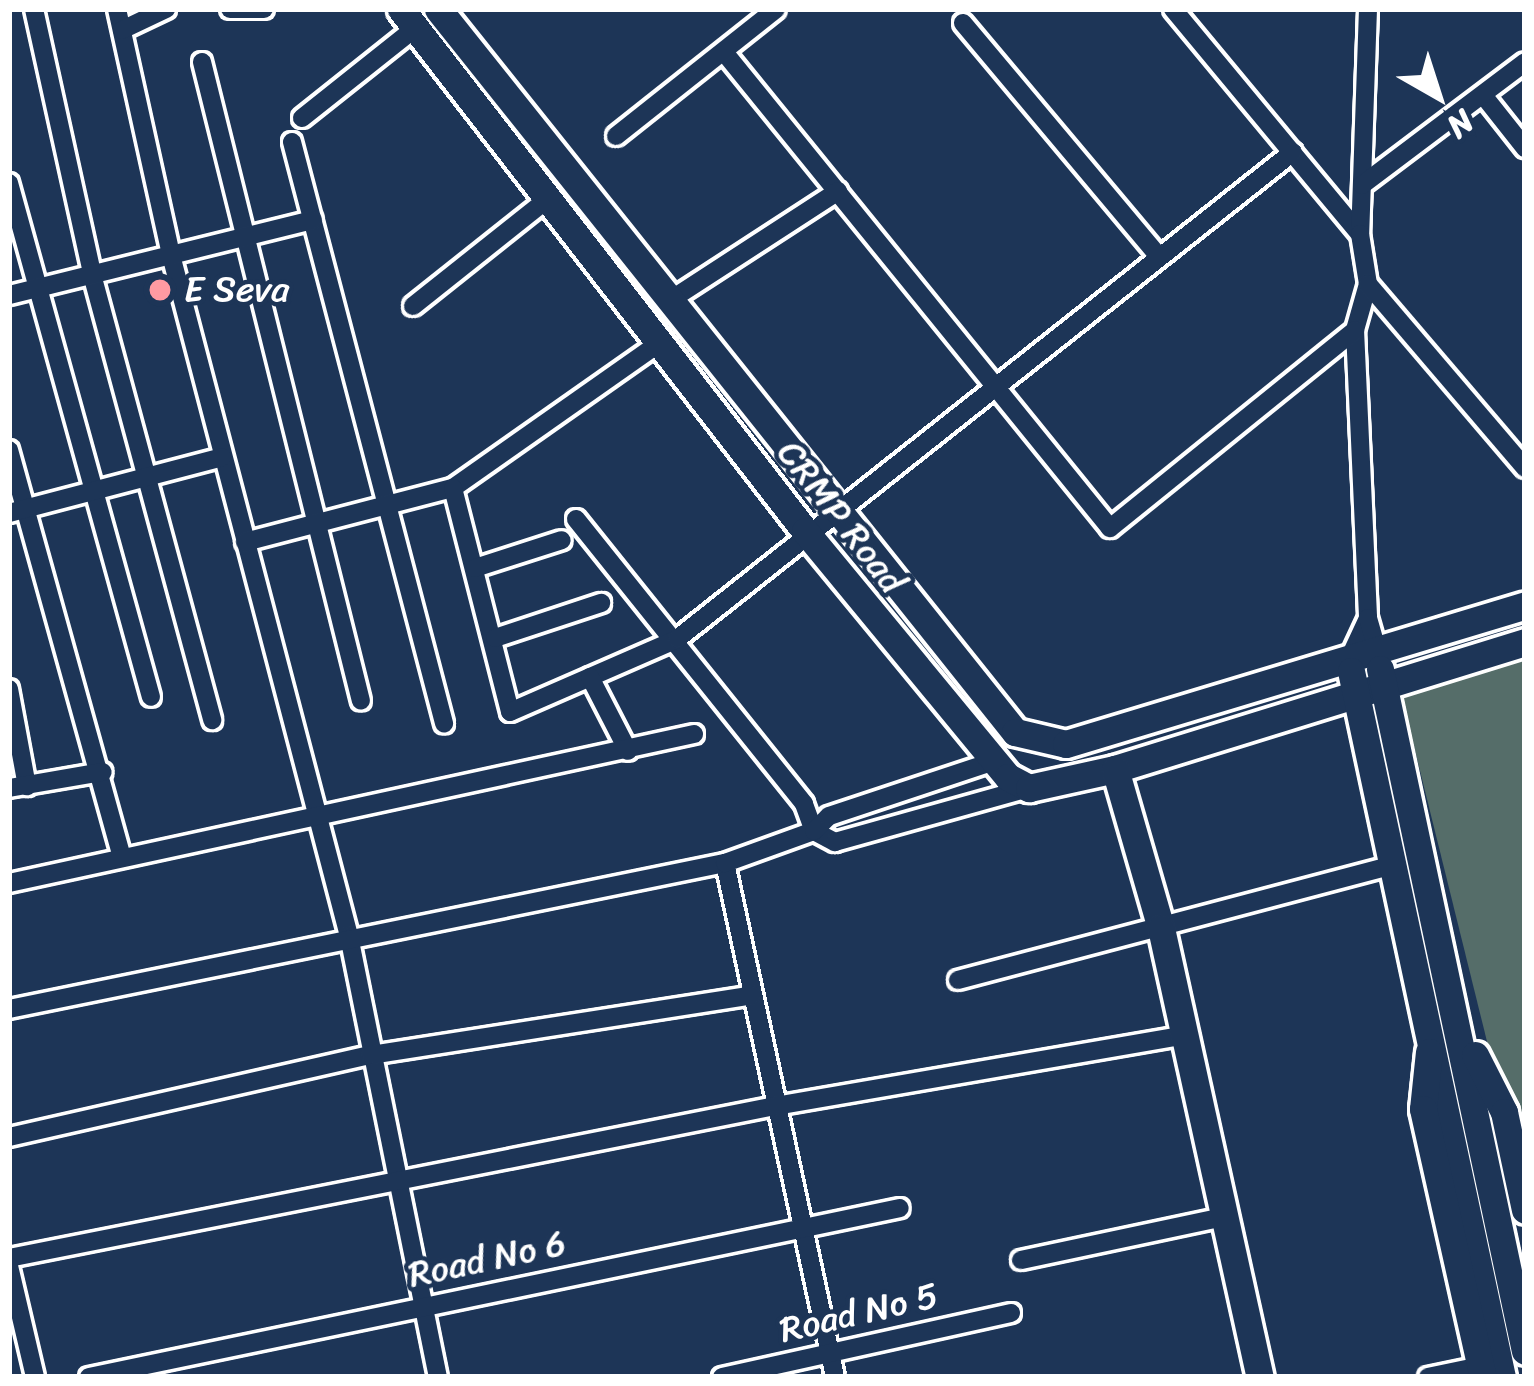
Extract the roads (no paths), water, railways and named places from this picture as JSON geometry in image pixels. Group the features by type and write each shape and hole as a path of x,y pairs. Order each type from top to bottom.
{"main road":[{"name":"CRMP Road","path":"438,9 839,505 1015,733 1036,743 1066,744 1525,605"},
{"name":"CRMP Road","path":"408,18 805,531 991,762 1029,788"},
{"path":"1029,788 1115,769 1368,686 1525,642"},
{"path":"1378,652 1368,686 1394,865 1445,1028 1504,1112 1525,1210"},
{"path":"1349,659 1368,686 1453,1064 1525,1351"},
{"path":"1115,769 1161,928 1181,1036 1260,1377"},
{"path":"1445,1028 1423,1109 1488,1373"},
{"path":"1453,1064 1488,1373"}],"street":[{"path":"34,9 93,278 212,720"},
{"path":"117,9 171,255 349,936 438,1377"},
{"path":"122,30 166,9"},
{"path":"230,9 252,15 264,9"},
{"path":"616,136 776,9"},
{"path":"1173,9 1360,234"},
{"path":"1368,9 1360,234 1368,284 1355,330 1368,618 1378,652"},
{"path":"302,118 408,18"},
{"path":"963,23 1158,255"},
{"path":"724,52 1110,528 1355,330"},
{"path":"202,62 243,238 320,521 361,701"},
{"path":"1362,185 1525,62"},
{"path":"1483,95 1525,148"},
{"path":"292,142 444,723"},
{"path":"453,488 495,638 510,712 676,639 805,531 1293,152"},
{"path":"9,183 151,698"},
{"path":"672,299 838,191"},
{"path":"413,306 550,197"},
{"path":"9,295 93,278 313,220"},
{"path":"1368,284 1525,469"},
{"path":"244,542 453,488 659,343"},
{"path":"9,450 16,512 103,772 122,858"},
{"path":"16,512 222,457"},
{"path":"576,519 804,804 814,831 836,842 1029,788"},
{"path":"476,568 562,540"},
{"path":"495,638 601,602"},
{"path":"1349,659 1368,618"},
{"path":"590,676 628,751"},
{"path":"9,689 18,787 103,772"},
{"path":"9,883 694,734"},
{"path":"9,1009 725,863 814,831 829,816 991,762"},
{"path":"725,863 835,1377"},
{"path":"958,980 1394,865"},
{"path":"9,1137 371,1055 752,995"},
{"path":"35,1377 9,1262 775,1106 1181,1036"},
{"name":"Road No 6","path":"89,1377 900,1208"},
{"path":"1021,1260 1222,1217"},
{"name":"Road No 5","path":"722,1377 1010,1313"},
{"path":"1428,1377 1488,1373"}],"place":[{"name":"E Seva","path":"160,290"}]}
